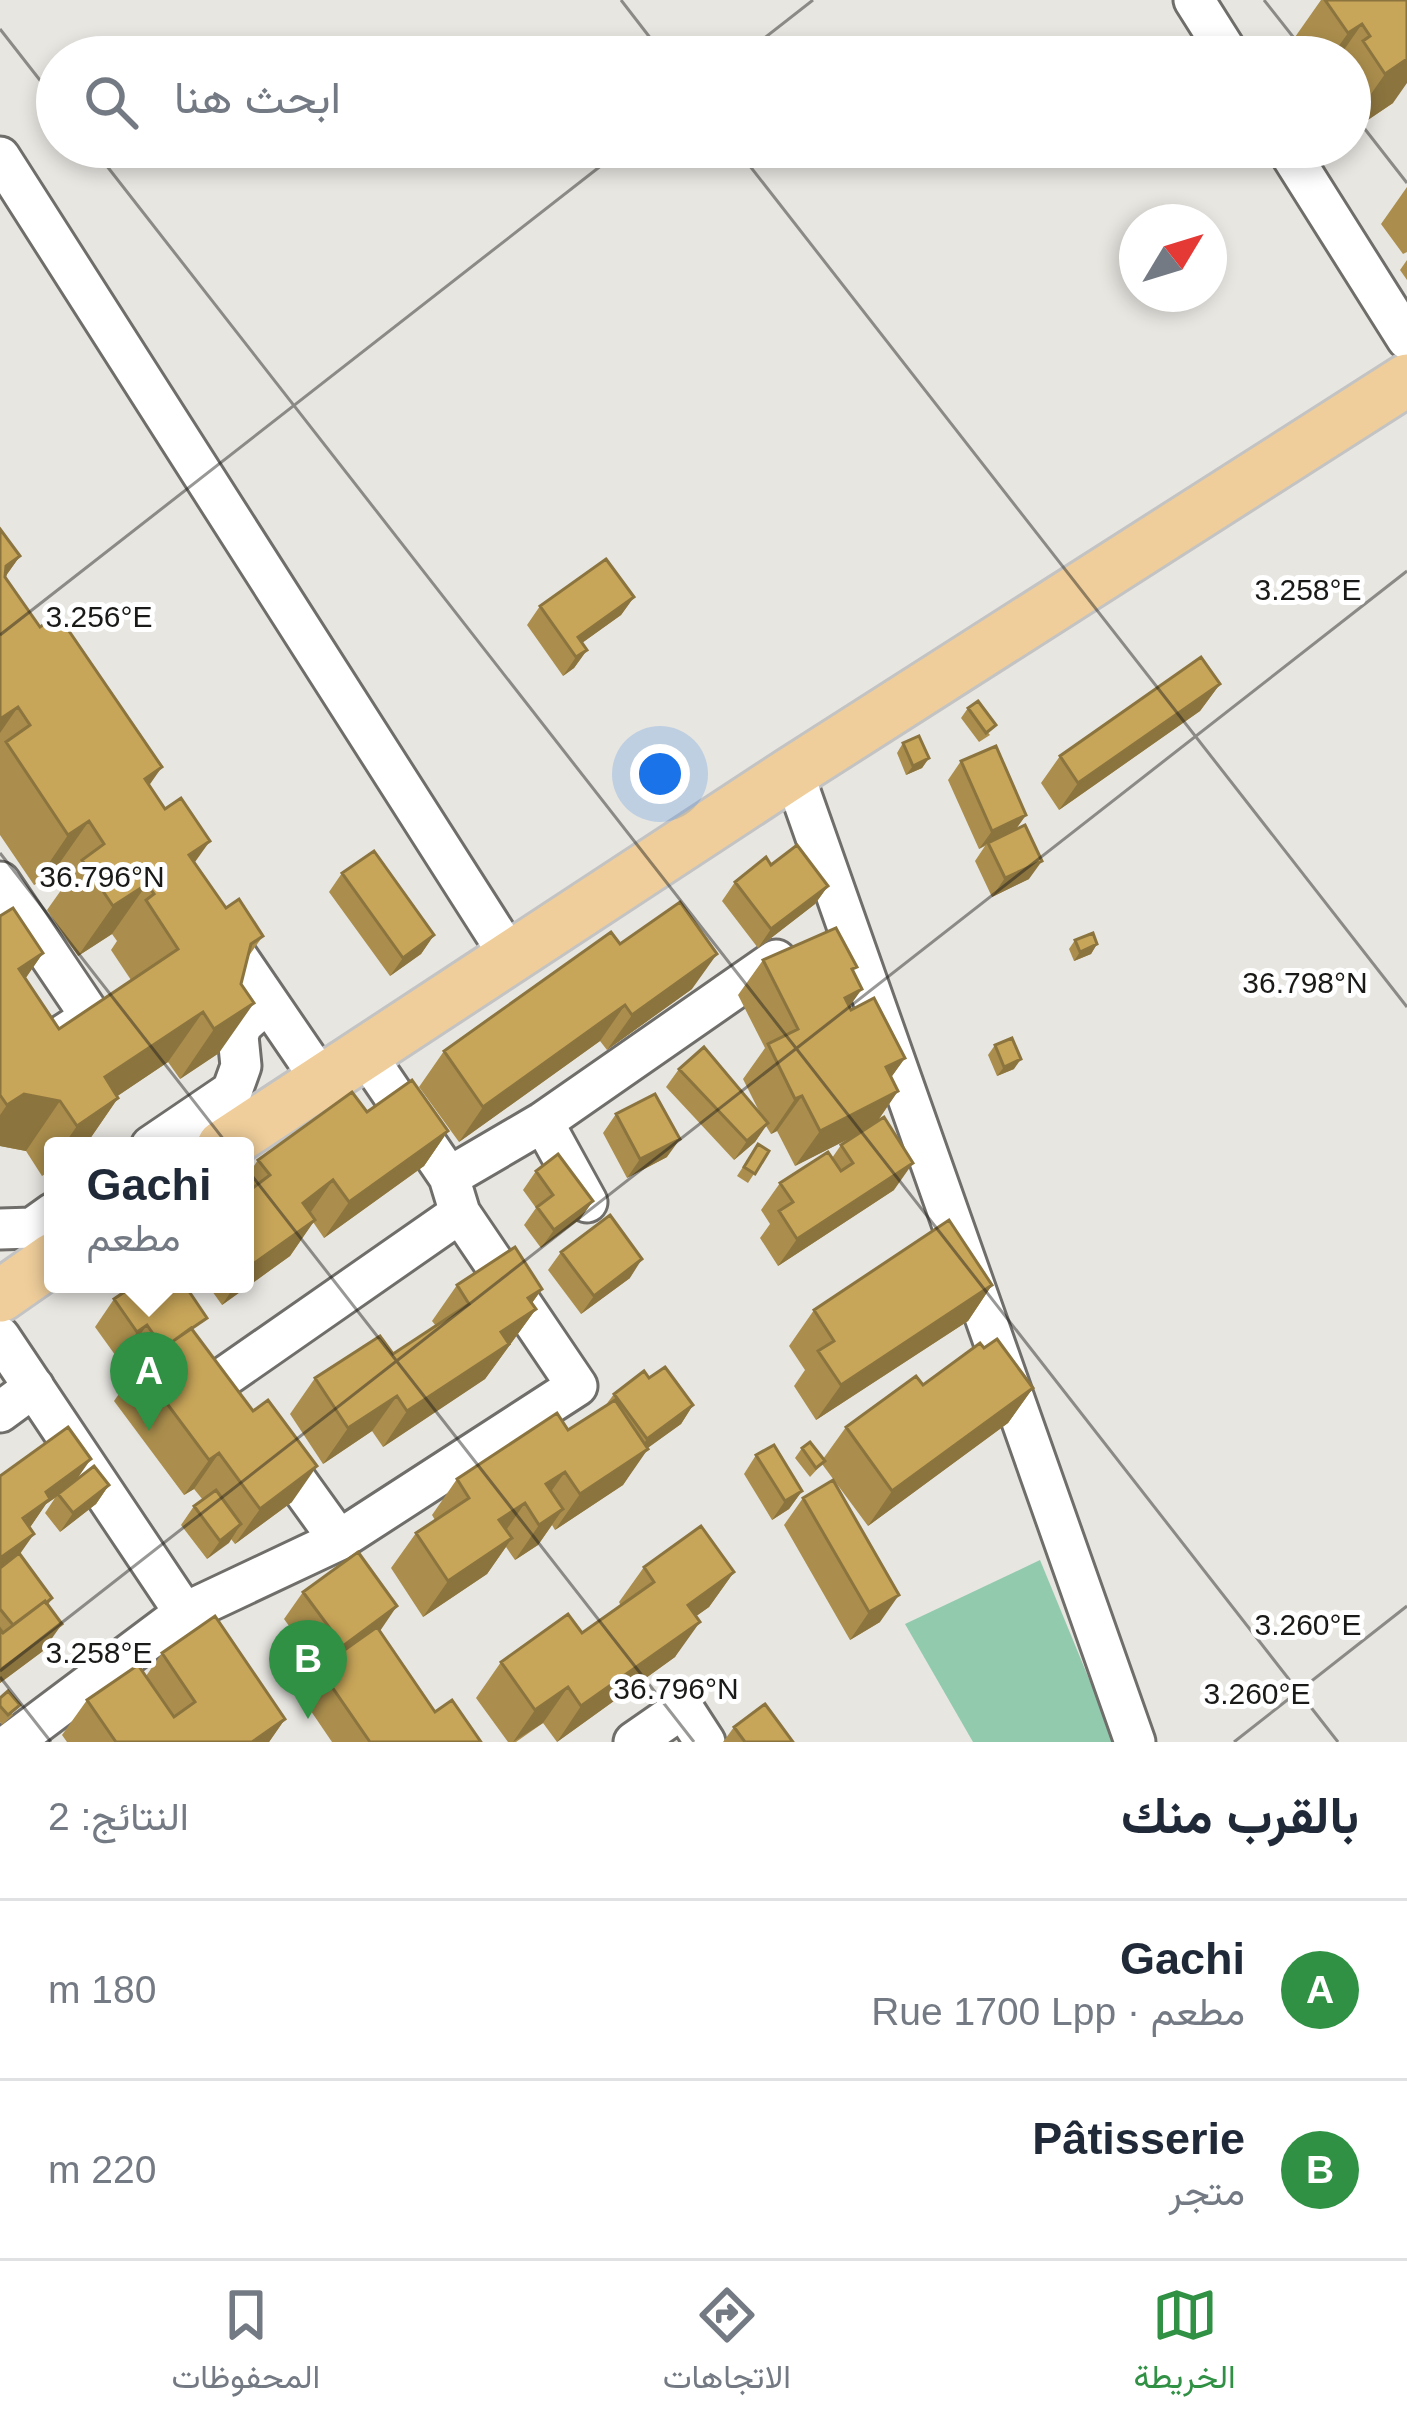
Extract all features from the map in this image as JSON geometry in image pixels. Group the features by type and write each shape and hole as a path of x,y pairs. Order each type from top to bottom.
{"main road":[{"path":"237,1137 793,772 1407,380"},
{"path":"0,1296 44,1265"}],"street":[{"path":"1194,0 1217,36"},
{"path":"0,157 511,958"},
{"path":"1299,168 1407,339"},
{"path":"793,772 1135,1742"},
{"path":"0,882 91,1017 40,1050 0,989"},
{"path":"201,904 322,1081"},
{"path":"223,1378 543,1122 776,960"},
{"path":"165,1137 232,1091 241,1066 238,1036 242,1025 268,1002"},
{"path":"12,1742 184,1613 339,1540 577,1386 364,1052"},
{"path":"543,1122 587,1202"},
{"path":"0,1229 32,1228 44,1220"},
{"path":"0,1337 222,1668"},
{"path":"198,1341 339,1540"},
{"path":"0,1412 34,1388"},
{"path":"634,1742 683,1708 705,1742"}],"green space":[{"path":"1040,1560 1115,1742 973,1742 905,1624"}],"building":[{"path":"1325,0 1407,0 1407,59 1385,74 1371,53 1371,36 1362,24 1348,33"},
{"path":"0,529 20,556 6,566 5,577 40,627 58,615 162,767 145,779 165,809 181,798 210,841 189,855 226,908 239,899 263,936 251,944 241,984 254,1003 214,1029 203,1012 105,1077 118,1098 77,1126 60,1101 24,1094 7,1105 0,1095 0,916 13,908 43,953 19,969 59,1029 178,949 146,900 154,894 147,884 113,906 82,860 104,844 89,821 68,835 6,742 30,725 18,707 0,719"},
{"path":"606,559 634,597 578,637 587,650 576,657 540,606"},
{"path":"1201,657 1220,684 1078,783 1060,756"},
{"path":"978,701 996,725 986,733 968,708"},
{"path":"919,736 929,758 913,766 903,743"},
{"path":"996,746 1026,815 992,831 961,761"},
{"path":"1025,825 1042,861 1005,878 988,843"},
{"path":"797,845 828,886 771,929 735,882 766,857 771,865"},
{"path":"374,851 434,935 403,958 342,873"},
{"path":"680,902 717,954 632,1015 625,1005 483,1107 444,1051 611,932 620,944"},
{"path":"836,928 857,967 852,969 862,989 845,998 851,1010 874,998 905,1058 886,1067 898,1091 820,1131 802,1096 795,1099 768,1044 798,1029 763,960"},
{"path":"1093,933 1097,944 1080,952 1075,940"},
{"path":"1012,1038 1021,1059 1004,1067 995,1045"},
{"path":"704,1047 768,1123 747,1141 679,1069"},
{"path":"412,1080 448,1131 349,1202 333,1180 303,1203 315,1220 254,1263 254,1187 270,1175 258,1160 352,1092 367,1112"},
{"path":"655,1094 680,1139 640,1159 616,1114"},
{"path":"884,1117 913,1163 797,1239 779,1211 793,1202 780,1183 828,1152 841,1171 853,1163 841,1145"},
{"path":"758,1144 769,1151 755,1174 744,1167"},
{"path":"558,1154 593,1201 554,1230 537,1207 553,1195 536,1171"},
{"path":"610,1215 642,1259 594,1296 561,1252"},
{"path":"949,1220 992,1285 841,1385 818,1351 834,1341 814,1310"},
{"path":"515,1247 542,1289 528,1298 536,1309 501,1332 509,1344 407,1411 397,1396 348,1428 315,1378 380,1336 393,1354 469,1304 457,1285"},
{"path":"123,1293 190,1293 207,1318 163,1348 147,1325 137,1332 114,1299"},
{"path":"191,1328 253,1411 268,1400 317,1466 260,1509 219,1453 209,1460 139,1366"},
{"path":"997,1339 1033,1388 892,1491 846,1427 916,1376 923,1385 980,1343 984,1348"},
{"path":"665,1367 693,1405 647,1439 614,1394 644,1371 649,1378"},
{"path":"615,1400 648,1449 580,1494 565,1472 546,1484 563,1509 539,1525 525,1503 499,1520 512,1538 448,1581 416,1533 469,1498 457,1479 557,1413 568,1430"},
{"path":"68,1427 91,1459 46,1492 50,1499 23,1518 34,1534 0,1558 0,1476"},
{"path":"810,1442 825,1461 816,1468 802,1448"},
{"path":"774,1445 802,1491 785,1501 756,1455"},
{"path":"94,1466 109,1485 73,1513 58,1494"},
{"path":"833,1480 899,1595 869,1612 803,1498"},
{"path":"216,1490 241,1524 220,1541 194,1506"},
{"path":"701,1526 734,1572 688,1605 700,1622 581,1706 568,1687 535,1710 501,1662 568,1614 582,1633 654,1582 644,1567"},
{"path":"358,1552 397,1606 343,1646 303,1592"},
{"path":"19,1553 52,1598 13,1625 0,1609 0,1568"},
{"path":"45,1601 62,1624 0,1670 0,1629 3,1633"},
{"path":"215,1616 285,1719 252,1742 116,1742 87,1700 138,1665 174,1717 195,1702 162,1653"},
{"path":"377,1627 435,1712 452,1700 481,1742 370,1742 319,1668"},
{"path":"8,1691 20,1705 8,1715 0,1698"},
{"path":"765,1704 793,1742 745,1742 734,1727"}],"place":[{"name":"Gachi","path":"149,1431"},
{"name":"Pâtisserie","path":"308,1719"}]}
